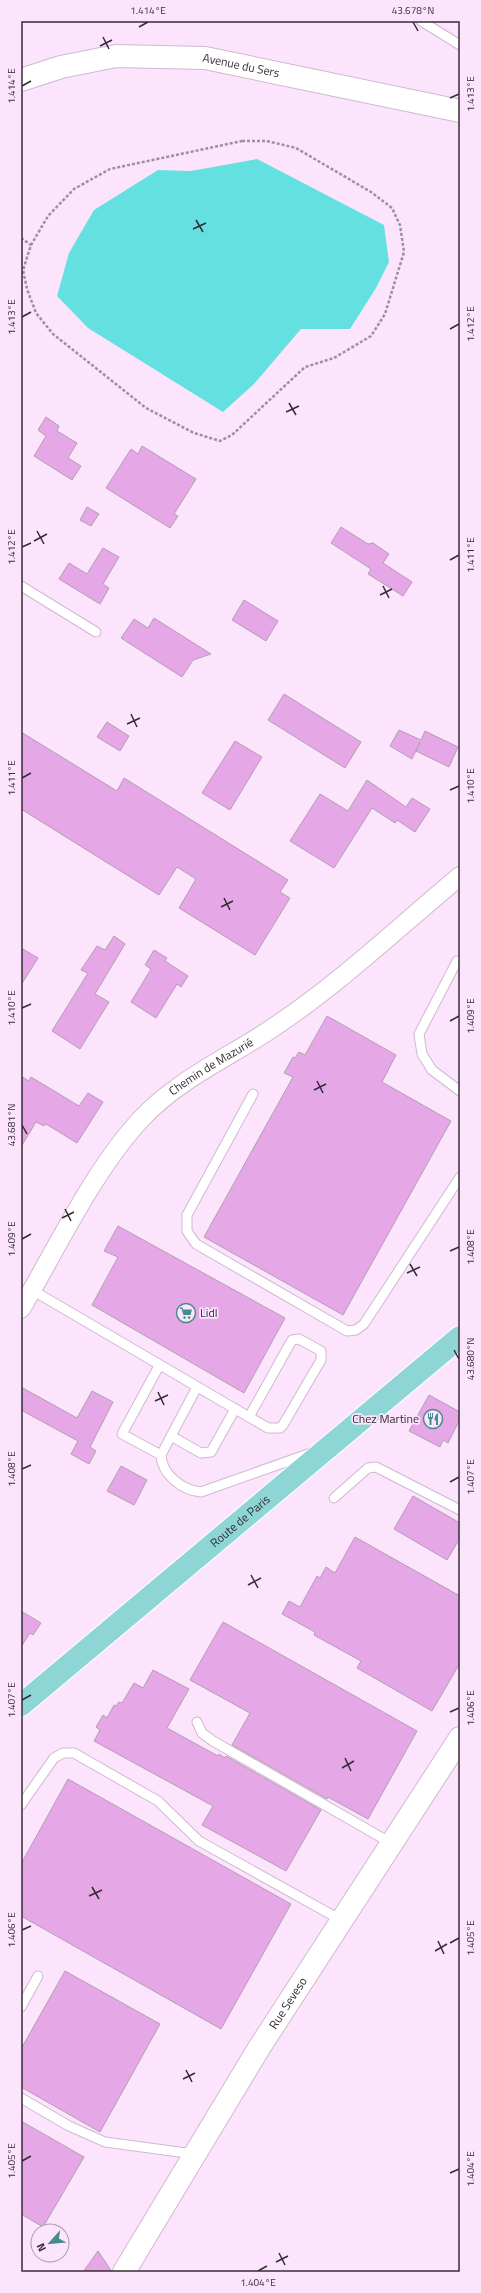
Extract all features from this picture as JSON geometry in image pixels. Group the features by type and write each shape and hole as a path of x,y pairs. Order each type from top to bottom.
{"main road":[{"name":"Route de Paris","path":"21,1705 460,1337"}],"street":[{"name":"Avenue du Sers","path":"21,80 61,67 116,56 205,58 460,111"},
{"name":"Chemin de Mazurié","path":"21,1309 95,1181 121,1142 164,1096 275,1027 305,1005 460,876"},
{"name":"Rue Seveso","path":"124,2272 194,2154 341,1920 460,1738"}],"lane":[{"path":"421,21 460,45"},
{"path":"21,586 96,632"},
{"path":"457,961 419,1034 422,1054 432,1070 460,1091"},
{"path":"252,1094 187,1215 187,1231 196,1244 347,1331 356,1330 364,1324 460,1177"},
{"path":"32,1290 159,1366 248,1417 268,1428 280,1428 321,1360 321,1351 299,1339 292,1340 248,1417"},
{"path":"159,1366 122,1434 161,1455"},
{"path":"196,1387 161,1455 161,1463 167,1473 186,1488 201,1492 329,1448"},
{"path":"171,1436 201,1453 211,1452 235,1409"},
{"path":"334,1498 368,1468 376,1467 460,1510"},
{"path":"196,1722 202,1733 213,1741 391,1843"},
{"path":"21,1805 54,1758 63,1753 74,1753 158,1801 199,1841 341,1920"},
{"path":"21,2007 38,1976"},
{"path":"21,2098 69,2126 105,2142 194,2154"}],"path":[{"path":"242,141 266,141 296,148 371,192 392,208 400,225 404,252 385,314 371,336 334,358 305,367 232,435 220,441 194,432 146,408 53,334 36,313 27,289 23,270 31,244 48,216 74,189 110,169 242,141"},
{"path":"21,238 31,244"}],"shaded area":[{"path":"257,159 384,225 389,262 376,288 350,329 301,329 254,384 223,412 88,328 57,296 69,253 94,210 158,170 191,171"}],"building":[{"path":"46,417 59,426 57,431 77,443 68,458 81,466 72,480 34,456 46,436 38,430"},
{"path":"142,446 196,479 174,514 178,516 170,528 106,488 131,449 138,454"},
{"path":"87,507 99,514 91,526 80,520"},
{"path":"341,527 368,544 373,543 389,554 383,563 412,582 403,596 368,574 371,569 331,543"},
{"path":"103,548 119,557 103,584 109,588 100,604 59,579 69,563 87,574"},
{"path":"244,600 278,621 266,641 232,620"},
{"path":"154,618 211,654 193,660 182,677 121,638 134,619 148,628"},
{"path":"284,694 361,742 345,768 268,720"},
{"path":"107,722 129,736 120,751 97,737"},
{"path":"399,730 421,740 425,731 458,747 449,767 416,751 420,742 412,759 390,746"},
{"path":"21,732 117,791 124,778 288,880 280,892 290,898 255,955 179,908 196,879 177,867 159,895 21,809"},
{"path":"235,741 262,757 230,810 202,793"},
{"path":"367,780 406,807 412,798 430,809 415,832 397,820 395,823 372,808 334,868 290,841 320,794 348,811"},
{"path":"114,936 125,944 95,994 109,1002 80,1049 52,1031 88,973 81,970 97,946 105,950"},
{"path":"21,948 38,958 21,985"},
{"path":"154,950 167,958 165,961 188,976 181,987 177,984 156,1018 131,1002 151,969 145,965"},
{"path":"327,1016 396,1055 382,1082 451,1121 343,1315 204,1237 293,1077 284,1073 293,1057 295,1058 299,1052 305,1055"},
{"path":"21,1076 29,1081 31,1077 79,1106 88,1093 103,1102 77,1143 46,1124 44,1126 36,1122 21,1147"},
{"path":"118,1226 285,1318 244,1393 92,1305 118,1257 104,1251"},
{"path":"21,1387 77,1418 92,1391 113,1402 90,1447 96,1451 89,1464 71,1454 78,1441 21,1410"},
{"path":"429,1395 460,1412 460,1419 448,1443 443,1440 440,1447 409,1431"},
{"path":"121,1466 147,1480 134,1505 107,1491"},
{"path":"413,1496 460,1523 460,1538 447,1560 394,1529"},
{"path":"355,1537 460,1596 460,1663 432,1711 357,1668 361,1661 314,1635 315,1632 282,1614 289,1601 300,1607 317,1576 320,1578 326,1567 335,1573"},
{"path":"21,1611 41,1623 33,1635 30,1633 21,1647"},
{"path":"223,1622 417,1731 368,1819 328,1797 327,1799 232,1745 250,1713 190,1680"},
{"path":"153,1670 189,1689 167,1728 218,1756 219,1754 225,1758 226,1756 321,1810 286,1871 202,1825 213,1806 94,1741 100,1730 96,1727 103,1715 107,1718 114,1705 116,1706 119,1702 122,1703 134,1683 143,1688"},
{"path":"68,1779 291,1904 221,2029 21,1916 21,1864"},
{"path":"65,1971 160,2024 100,2132 21,2087 21,2049"},
{"path":"21,2121 84,2157 45,2223 36,2223 21,2214"},
{"path":"98,2251 112,2272 83,2272"}],"place":[{"name":"Lidl","path":"186,1313"},
{"name":"Chez Martine","path":"433,1419"}]}
